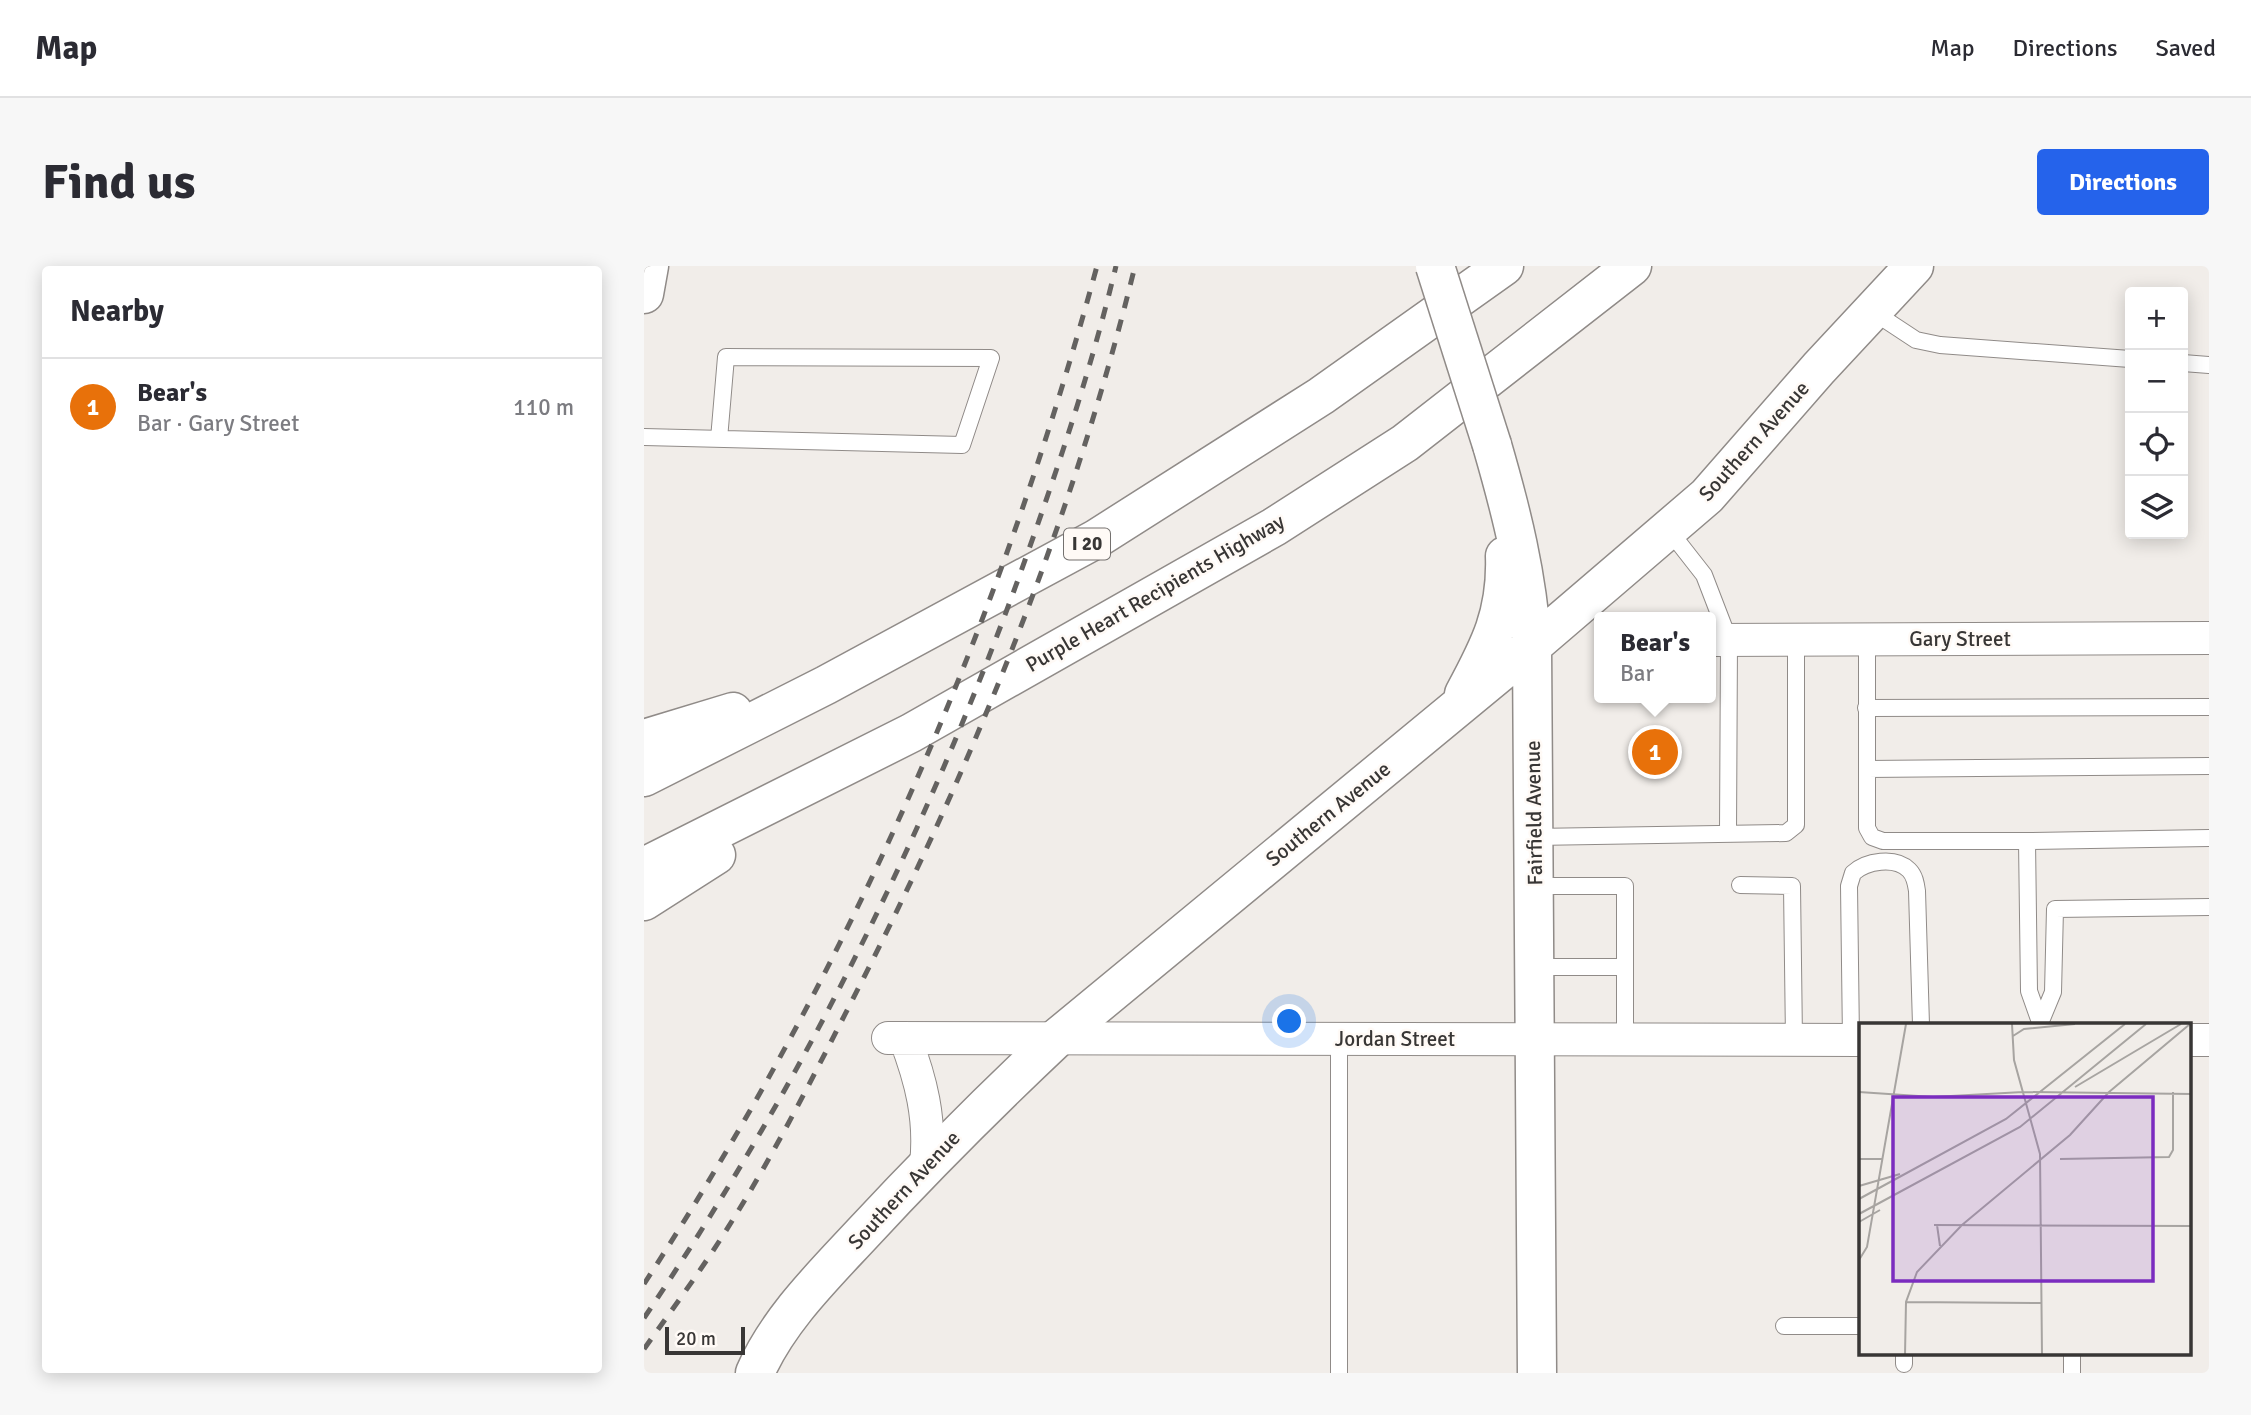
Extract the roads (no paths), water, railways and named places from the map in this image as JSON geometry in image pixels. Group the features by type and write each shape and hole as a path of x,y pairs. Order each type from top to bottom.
{"main road":[{"path":"644,294 649,266"},
{"name":"Fairfield Avenue","path":"1435,266 1492,444 1524,565 1532,646 1537,1039 1537,1373"},
{"name":"I 20","path":"644,777 826,685 1096,539 1321,396 1504,266"},
{"name":"Purple Heart Recipients Highway","path":"644,867 911,733 1274,527 1405,443 1632,266"},
{"name":"Southern Avenue","path":"755,1373 786,1321 825,1273 926,1164 1058,1037 1532,646 1707,496 1914,266"},
{"path":"1455,710 1484,657 1502,612 1506,574 1503,484"},
{"path":"644,739 826,685"},
{"path":"644,901 911,733"}],"street":[{"name":"Gary Street","path":"1720,640 2209,638"},
{"name":"Jordan Street","path":"926,1164 929,1142 926,1101 897,1038 1856,1040"}],"lane":[{"path":"1872,311 1916,340 1940,345 2125,359"},
{"path":"644,437 719,439 962,445 991,358 726,357 719,439"},
{"path":"2188,363 2209,365"},
{"path":"1668,528 1704,575 1713,612"},
{"path":"1534,836 1786,833 1796,825 1796,639"},
{"path":"1867,639 1867,828 1872,837 1883,841 2209,838"},
{"path":"1720,640 1728,834"},
{"path":"1866,708 2209,707"},
{"path":"1867,769 2209,766"},
{"path":"2027,841 2029,991 2041,1023"},
{"path":"1856,1040 1849,886 1853,873 1867,863 1899,863 1910,870 1914,878 1917,891 1921,1023"},
{"path":"1534,886 1625,886 1625,1039"},
{"path":"1740,886 1792,886 1794,1040"},
{"path":"2041,1023 2053,992 2054,909 2209,907"},
{"path":"1536,967 1625,967"},
{"path":"1339,1039 1339,1373"},
{"path":"1784,1326 1859,1325"}],"railway":[{"path":"644,1284 719,1164 788,1043 852,919 911,793 964,665 1013,534 1058,401 1097,266"},
{"path":"644,1318 759,1136 861,946 907,849 951,750 1029,549 1076,409 1116,266"},
{"path":"644,1349 711,1254 767,1163 861,983 944,810 983,722 1052,542 1083,451 1135,266"}],"place":[{"name":"Bear's","path":"1655,752"}]}
